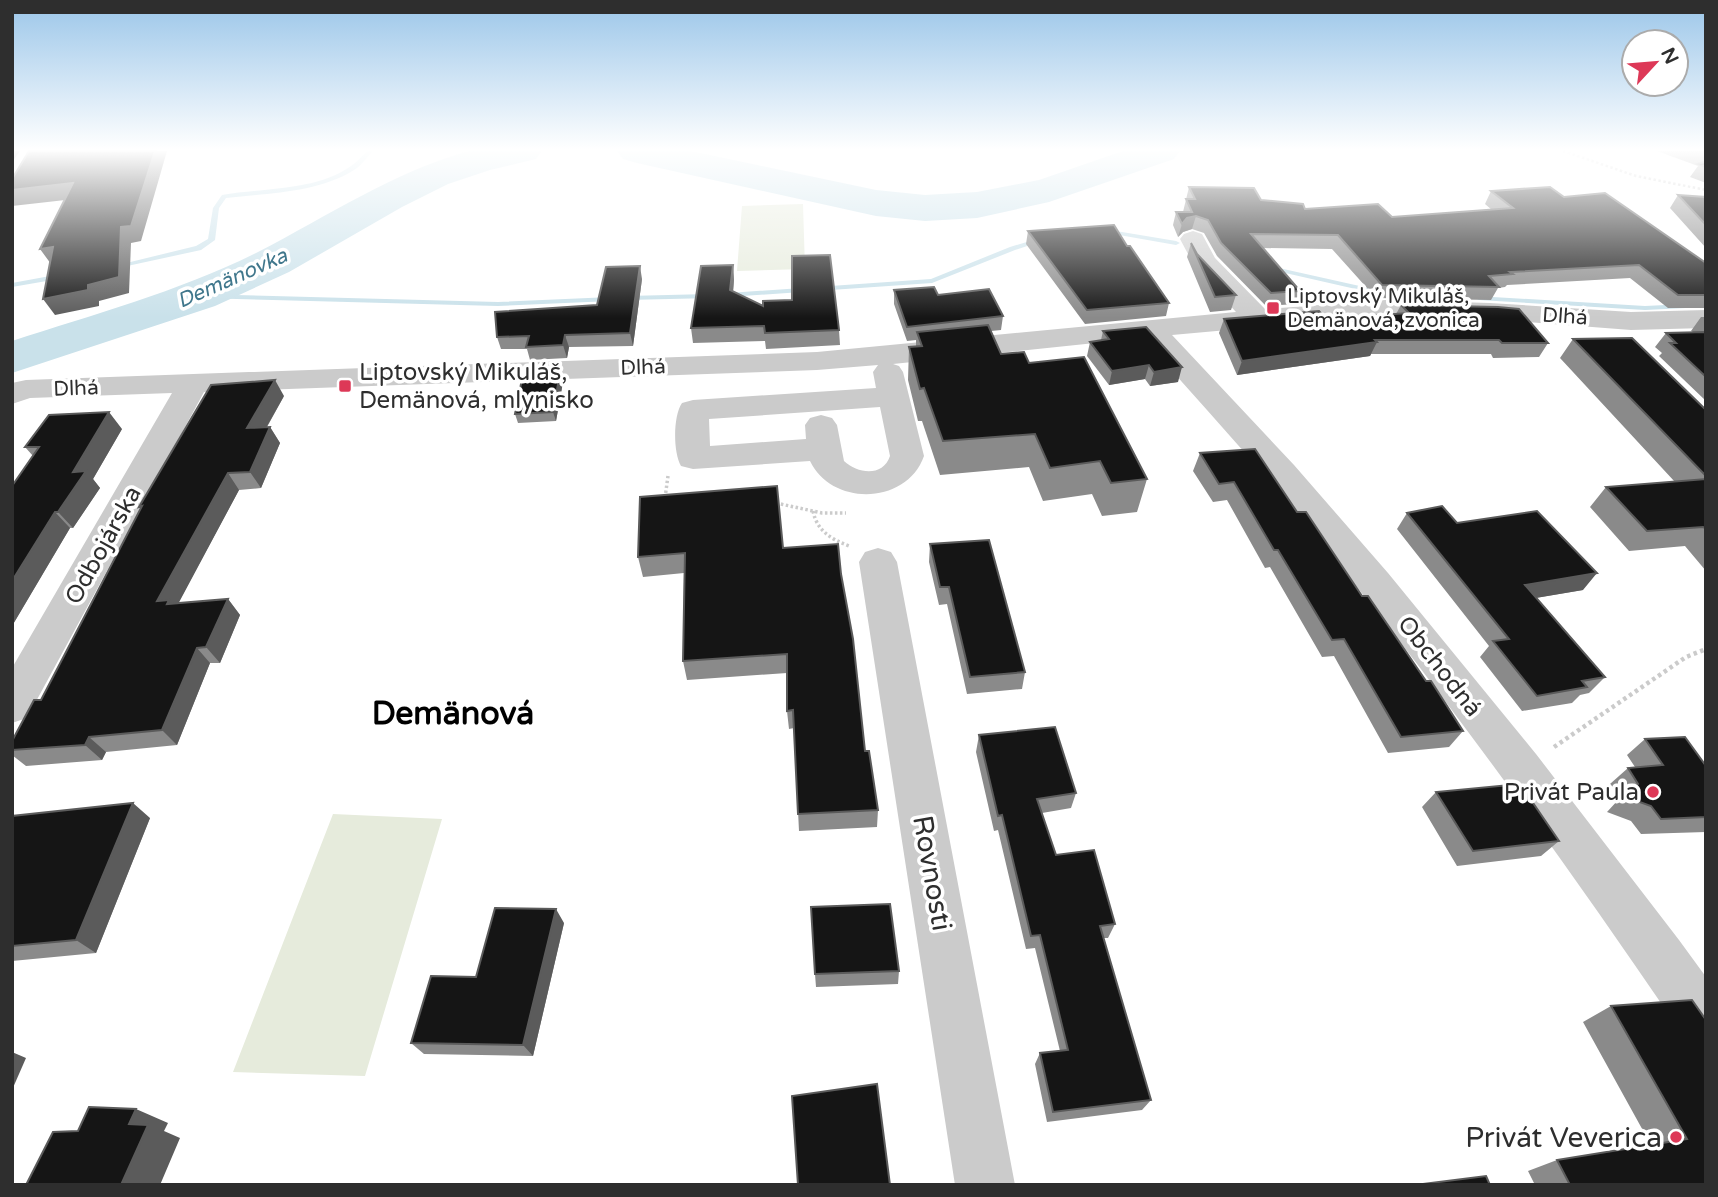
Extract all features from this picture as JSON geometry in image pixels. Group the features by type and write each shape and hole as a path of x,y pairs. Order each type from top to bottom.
{"street":[{"path":"1193,239 1204,261 1258,318"},
{"name":"Dlhá","path":"17,387 193,384 884,356 1258,318 1398,308 1490,310 1651,321 1706,318"},
{"path":"1597,318 1632,352"},
{"name":"Obchodná","path":"1151,330 1324,522 1522,769 1622,901 1706,1022"},
{"path":"817,402 831,469 847,480 871,482 892,477 900,471 907,456 884,356"},
{"name":"Odbojárska","path":"12,706 193,384"},
{"path":"825,449 693,458 694,410 893,396"},
{"name":"Rovnosti","path":"877,562 904,703 985,1185"}],"path":[{"path":"665,501 664,491 671,459 693,458"},
{"path":"766,504 780,503 833,513 857,511"},
{"path":"813,511 818,528 825,536 877,555 877,562"},
{"path":"1522,769 1686,657 1706,649"}],"shaded area":[{"path":"742,207 803,207 805,269 737,271"},
{"path":"333,814 442,819 365,1076 233,1072"}],"building":[{"path":"61,207 137,207 131,226 121,227 119,277 88,285 88,290 43,299 53,247 40,249"},
{"path":"1190,207 1304,207 1305,209 1381,207 1392,217 1512,207 1625,207 1706,263 1706,295 1678,295 1639,265 1510,272 1513,274 1489,276 1499,287 1382,285 1338,235 1251,234 1300,291 1271,293 1221,243 1208,220 1196,216 1187,218 1182,224 1176,212 1192,212"},
{"path":"1689,207 1706,207 1706,225"},
{"path":"1114,225 1169,303 1087,310 1028,231"},
{"path":"1191,243 1197,254 1236,295 1215,297"},
{"path":"830,255 839,330 765,333 764,326 691,328 701,266 733,265 730,290 763,306 763,301 792,300 792,256"},
{"path":"640,266 630,333 565,335 563,345 526,347 529,336 497,337 495,312 597,305 606,267"},
{"path":"934,287 938,295 989,289 1003,316 907,327 894,290"},
{"path":"1401,305 1519,309 1548,343 1502,343 1499,340 1375,340 1377,342 1242,361 1224,319 1319,311 1326,319 1409,313"},
{"path":"988,325 1001,354 1024,352 1029,363 1084,357 1147,479 1111,483 1100,461 1050,468 1035,434 943,441 924,388 920,389 909,347 922,346 917,332"},
{"path":"1146,327 1182,367 1154,372 1149,365 1112,371 1090,342 1109,339 1103,331"},
{"path":"1706,332 1706,377 1670,343 1676,343 1666,333"},
{"path":"1632,338 1706,410 1706,476 1573,339"},
{"path":"560,373 553,412 515,414 523,374"},
{"path":"275,380 247,428 270,427 250,472 228,473 157,601 169,600 167,604 228,599 206,647 197,648 162,730 89,737 85,745 12,750 12,741 34,700 41,700 142,506 139,507 211,385"},
{"path":"109,412 73,472 86,471 58,512 55,512 12,581 12,486 39,447 25,447 49,415"},
{"path":"1255,449 1297,512 1306,512 1362,596 1368,596 1426,681 1431,681 1463,731 1401,737 1344,639 1332,640 1234,482 1219,484 1200,453"},
{"path":"1706,479 1706,529 1703,527 1647,531 1606,487"},
{"path":"777,486 783,548 838,544 853,639 865,751 869,751 878,810 798,814 793,710 787,711 787,654 683,661 685,553 638,557 640,497"},
{"path":"1442,506 1457,523 1537,511 1597,573 1525,585 1605,677 1582,681 1587,687 1537,696 1493,641 1509,639 1407,513"},
{"path":"989,540 1025,672 970,677 949,587 940,587 930,544"},
{"path":"1055,727 1076,793 1037,799 1056,855 1094,850 1115,924 1100,926 1151,1100 1053,1112 1040,1053 1068,1050 1040,935 1031,936 1002,815 998,816 979,735"},
{"path":"1685,737 1706,766 1706,817 1661,819 1651,806 1626,797 1638,784 1628,768 1663,765 1645,739"},
{"path":"1520,784 1559,841 1473,851 1436,792"},
{"path":"133,803 76,940 12,946 12,816"},
{"path":"890,904 899,971 815,974 811,907"},
{"path":"495,908 556,909 523,1045 411,1043 431,976 476,977"},
{"path":"1692,1000 1706,1020 1706,1185 1570,1185 1557,1160 1687,1139 1611,1006"},
{"path":"877,1084 890,1185 798,1185 792,1096"},
{"path":"89,1107 136,1109 129,1124 148,1125 121,1185 26,1185 53,1132 78,1131"},
{"path":"1486,1176 1490,1185 1415,1185"}],"waterway":[{"path":"118,266 198,248 211,240 217,207"},
{"name":"Demänovka","path":"12,358 198,296 273,262 371,207"},
{"name":"Demänovka","path":"914,207 945,207"},
{"path":"1104,231 1176,243"},
{"path":"728,295 932,281 1012,248 1040,240"},
{"path":"1268,267 1382,293"},
{"path":"12,285 61,276"},
{"path":"198,296 498,304 611,299"},
{"path":"627,298 709,296"},
{"path":"1479,298 1645,308 1706,305"}],"place":[{"name":"Liptovský Mikuláš, Demänová, zvonica","path":"1273,308"},
{"name":"Liptovský Mikuláš, Demänová, mlynisko","path":"345,386"},
{"name":"Privát Paula","path":"1653,792"},
{"name":"Privát Veverica","path":"1676,1137"}],"district":[{"name":"Demänová","path":"453,713"}]}
